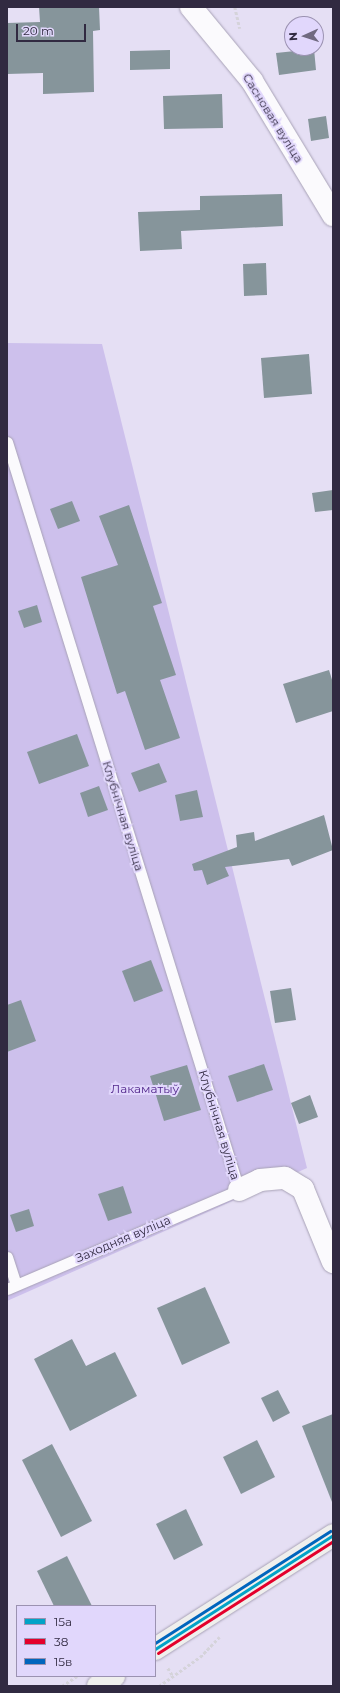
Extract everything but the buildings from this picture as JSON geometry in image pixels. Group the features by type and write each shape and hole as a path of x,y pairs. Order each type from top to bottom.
{"main road":[{"path":"156,1648 333,1535"},
{"path":"98,1686 112,1677"}],"street":[{"name":"Сасновая вуліца","path":"191,7 252,81 333,215"},
{"path":"239,1190 260,1180 285,1178 303,1189 333,1262"}],"lane":[{"name":"Клубнічная вуліца","path":"7,442 239,1190"},
{"name":"Заходняя вуліца","path":"12,1286 239,1190"},
{"path":"7,1257 12,1286"}],"path":[{"path":"62,1686 76,1677"}],"green space":[{"name":"Лакаматыў","path":"7,343 102,344 307,1168 7,1301"}],"transit line":[{"name":"15в","path":"156,1642 330,1531"},
{"name":"15а","path":"156,1648 333,1535"},
{"name":"38","path":"158,1653 333,1541"}]}
